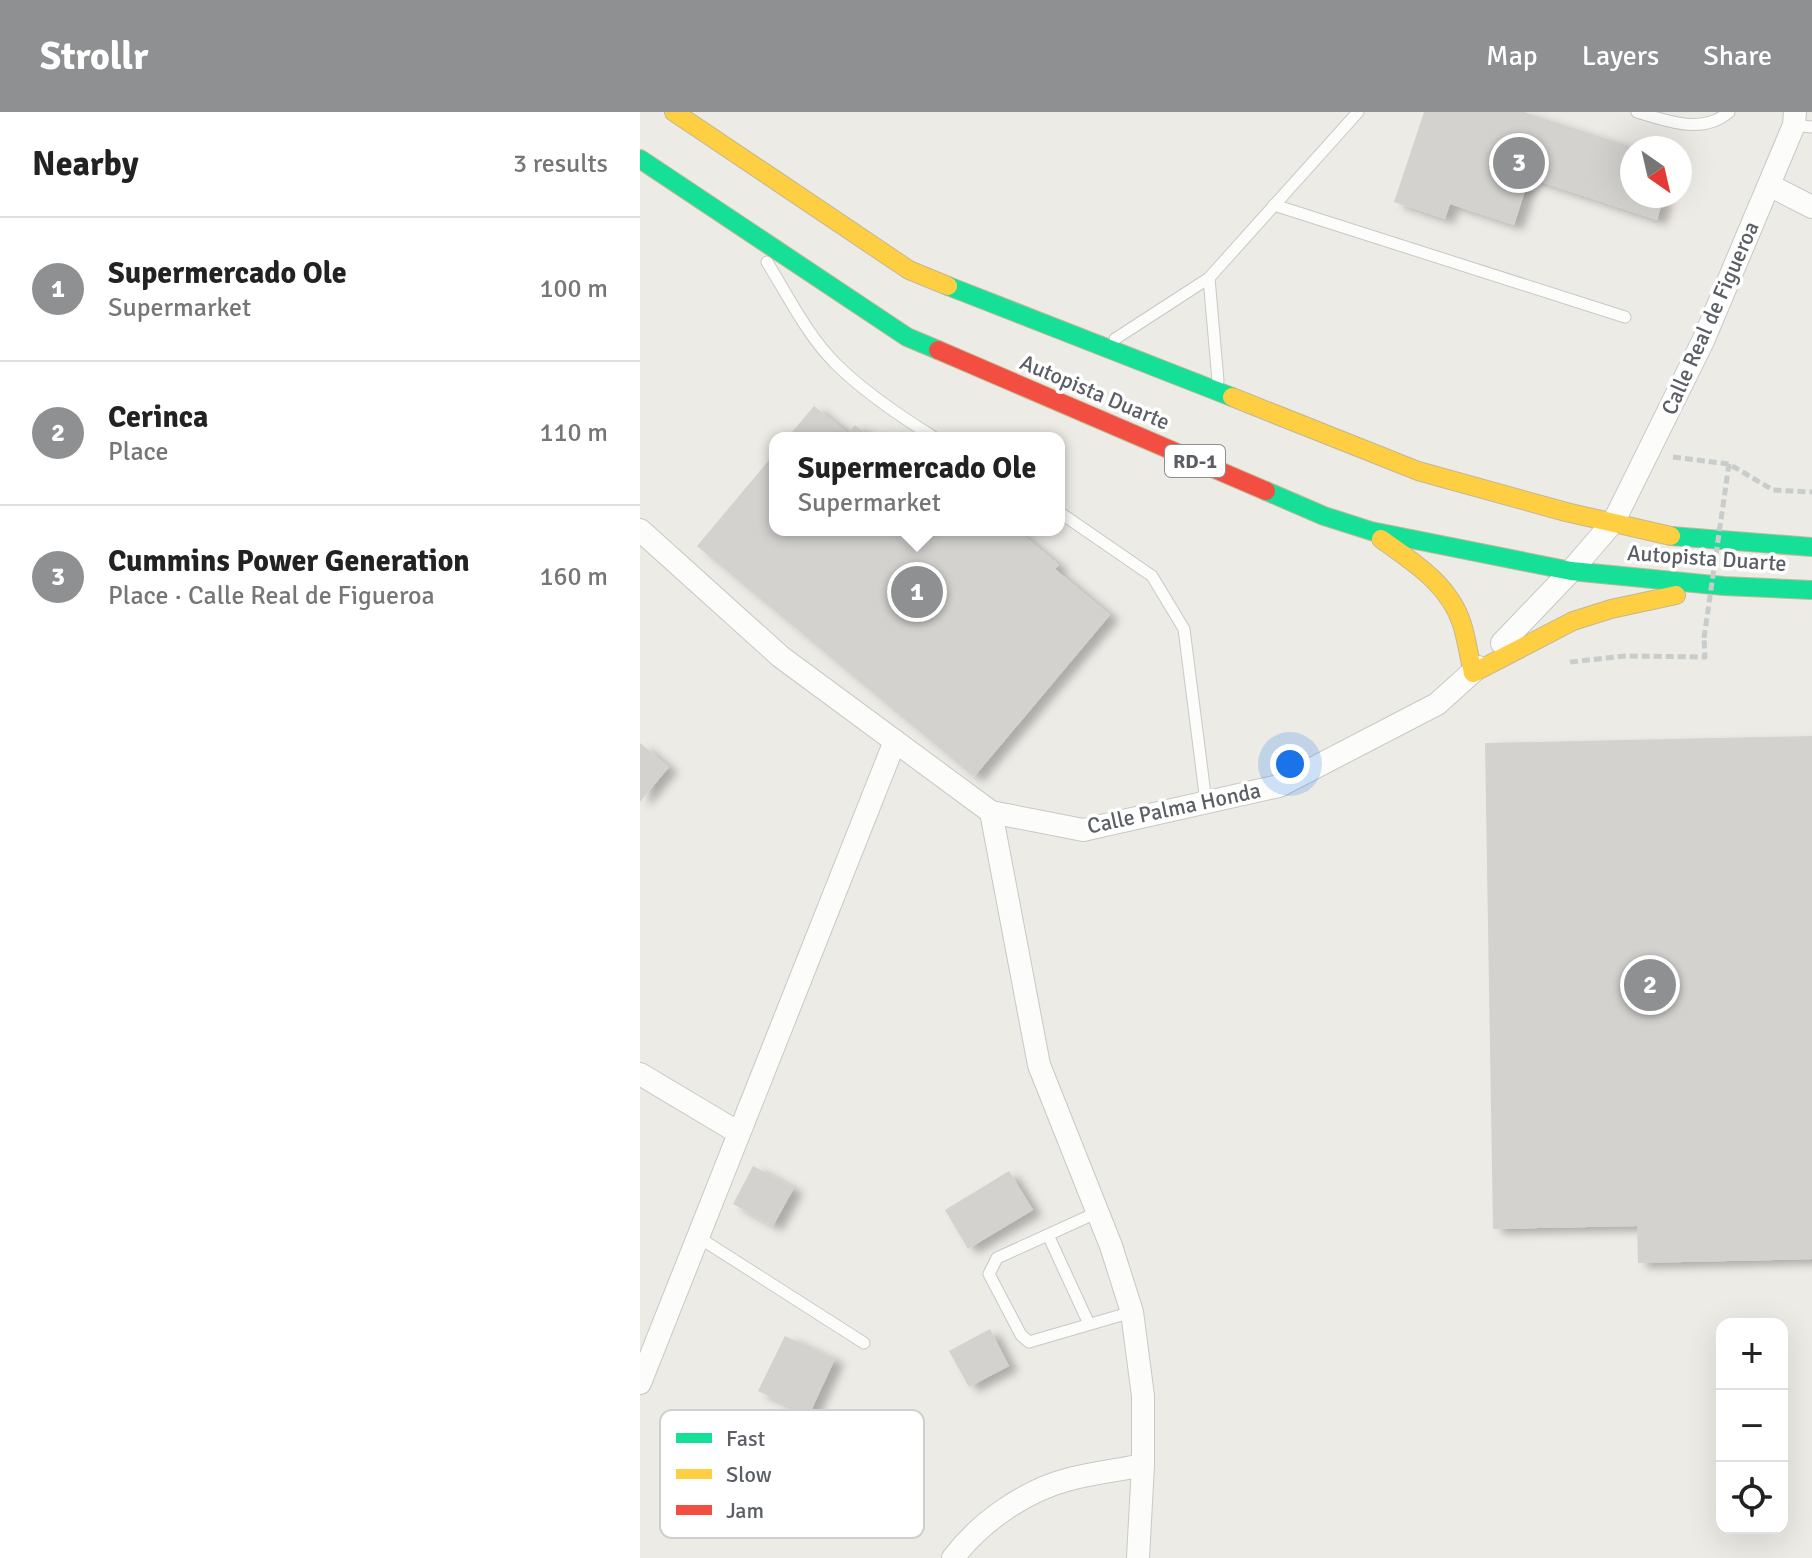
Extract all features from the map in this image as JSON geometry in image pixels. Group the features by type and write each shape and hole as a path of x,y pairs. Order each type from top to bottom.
{"highway":[{"name":"Autopista Duarte","path":"674,112 909,270 1418,471 1663,535 1812,547"},
{"name":"Autopista Duarte","path":"640,159 907,337 1324,516 1371,531 1571,571 1724,586 1812,590"},
{"path":"1371,531 1425,571 1446,593 1462,621 1473,673 1530,641 1575,621 1624,605 1724,586"}],"street":[{"name":"Calle Real de Figueroa","path":"1614,521 1703,341 1769,185 1800,122"},
{"path":"1769,185 1812,207"},
{"name":"Calle Palma Honda","path":"640,530 781,657 991,812 1083,830 1279,786 1437,704 1473,673 1571,571 1614,521"},
{"path":"640,1383 895,741"},
{"path":"991,812 1039,1065 1098,1212 1132,1312 1143,1396 1138,1558"},
{"path":"640,1074 739,1133"},
{"path":"953,1558 965,1542 998,1515 1037,1491 1068,1480 1143,1465"}],"lane":[{"path":"1102,348 1209,278 1358,112"},
{"path":"1637,112 1680,125 1704,124 1722,119 1729,112"},
{"path":"1274,205 1625,317"},
{"path":"747,230 809,330 836,364 926,432"},
{"path":"1209,278 1219,393"},
{"path":"1065,516 1152,576 1184,629 1206,802"},
{"path":"1098,1212 997,1258 989,1274 1021,1335 1029,1342 1132,1312"},
{"path":"1048,1235 1089,1324"},
{"path":"698,1237 864,1343"}],"path":[{"path":"1647,454 1729,464 1773,490 1812,492"},
{"path":"1568,662 1625,656 1705,657 1704,638 1729,464"}],"building":[{"path":"1424,112 1524,112 1620,143 1620,208 1529,178 1514,225 1450,204 1445,219 1394,202"},
{"path":"1620,208 1660,208 1657,220"},
{"path":"814,406 847,432 792,432"},
{"path":"855,425 864,432 849,432"},
{"path":"769,460 769,536 1024,536 1059,565 1055,569 1110,615 974,777 697,546"},
{"path":"1812,736 1812,1259 1638,1263 1637,1226 1493,1229 1485,743"},
{"path":"640,743 669,767 640,802"},
{"path":"753,1166 794,1188 773,1226 733,1204"},
{"path":"1009,1171 1033,1210 968,1249 945,1210"},
{"path":"990,1329 1009,1366 969,1387 949,1351"},
{"path":"785,1336 835,1359 811,1410 798,1410 758,1391"}],"traffic: fast":[{"path":"640,159 907,337 938,350"},
{"path":"948,286 1232,397"},
{"path":"1266,491 1324,516 1371,531 1571,571 1724,586 1812,590"},
{"path":"1671,536 1812,547"}],"traffic: slow":[{"path":"674,112 909,270 948,286"},
{"path":"1232,397 1418,471 1566,512 1671,536"},
{"path":"1381,539 1429,575 1448,597 1462,624 1473,673 1573,621 1676,595"}],"traffic: jam":[{"path":"938,350 1266,491"}],"place":[{"name":"Cummins Power Generation","path":"1519,163"},
{"name":"Supermercado Ole","path":"917,592"},
{"name":"Cerinca","path":"1650,985"}]}
